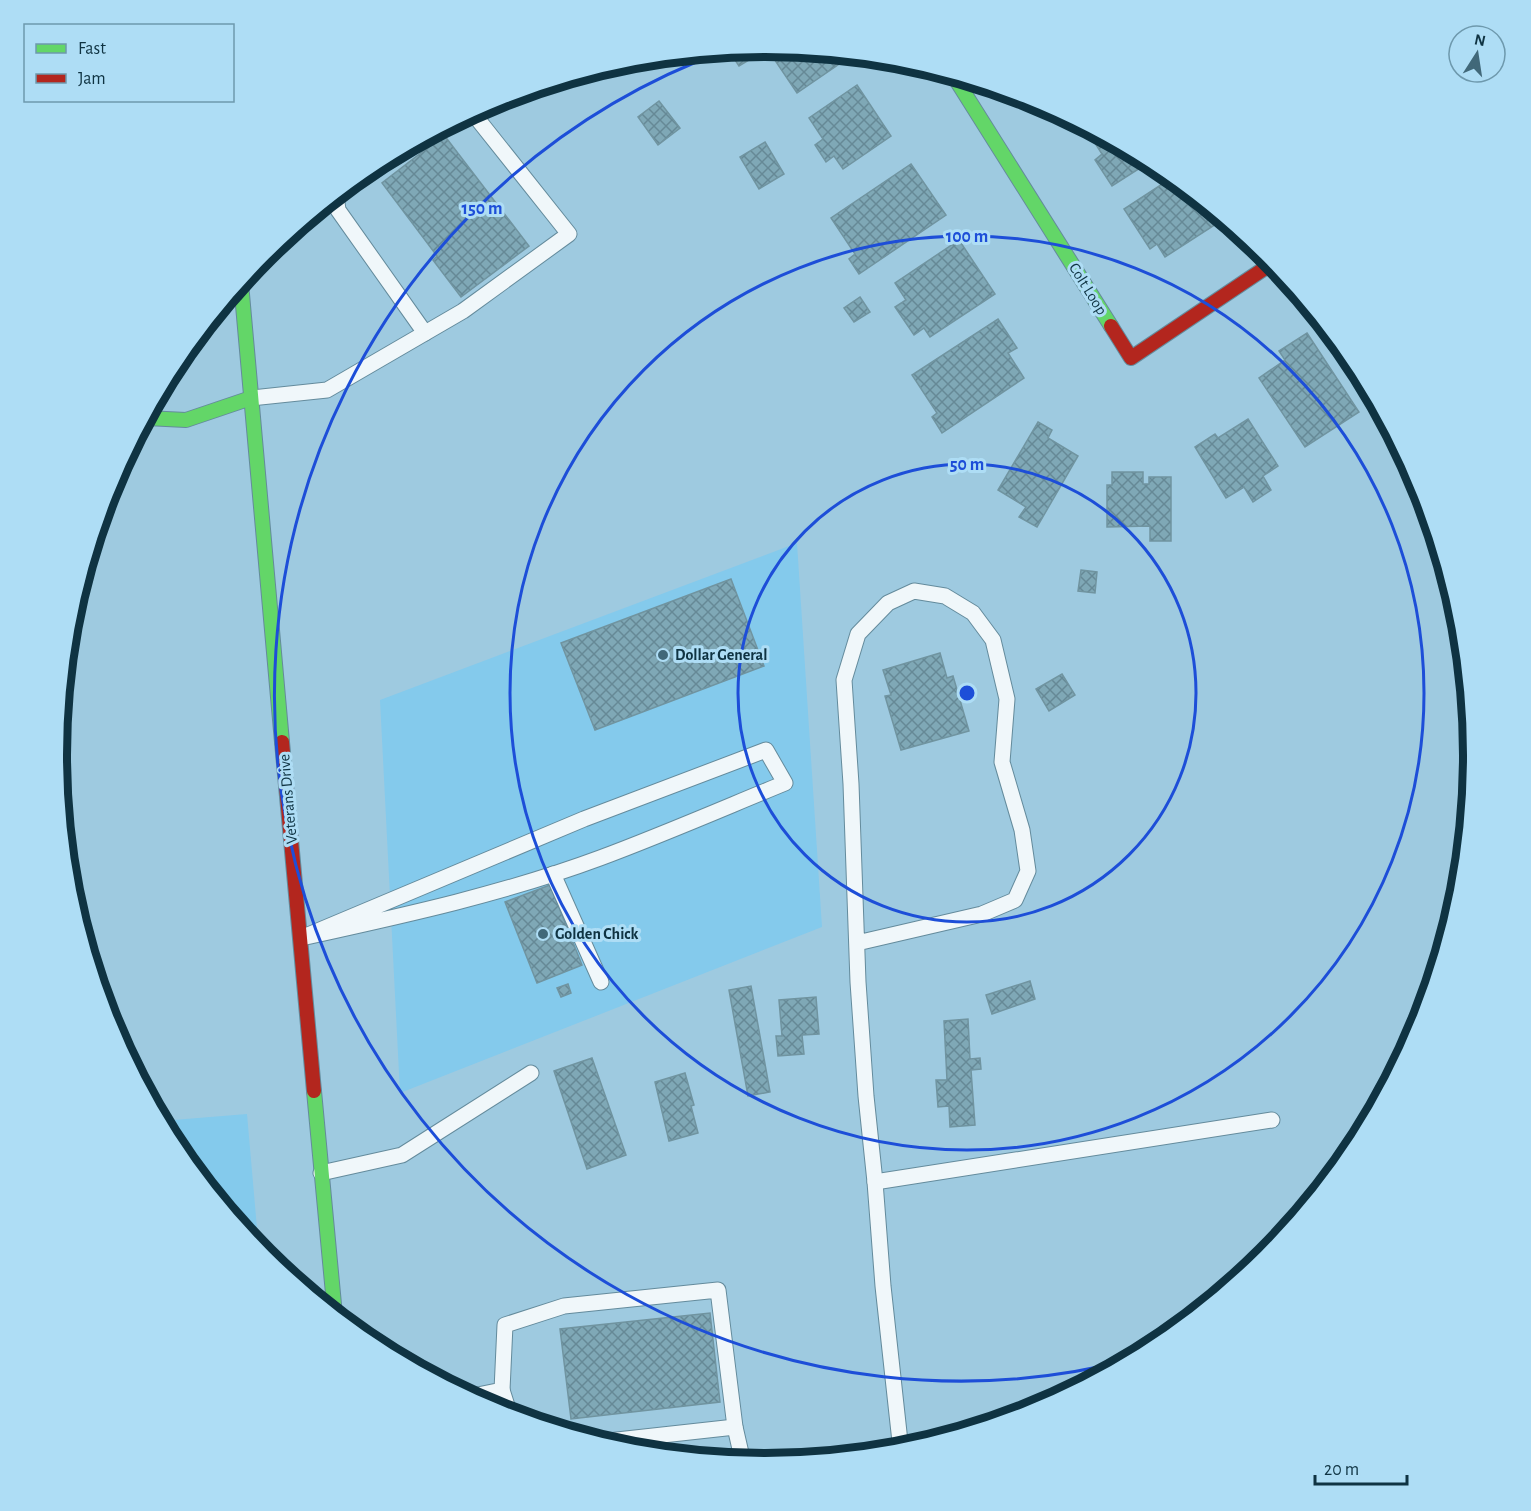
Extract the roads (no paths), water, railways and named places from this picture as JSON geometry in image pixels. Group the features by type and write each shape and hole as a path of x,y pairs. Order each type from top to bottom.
{"main road":[{"name":"Colt Loop","path":"959,85 1131,358 1265,268"},
{"name":"Veterans Drive","path":"242,293 334,1305"},
{"path":"154,418 186,420 251,398"}],"lane":[{"path":"251,398 327,390 463,311 569,234 478,119"},
{"path":"337,203 338,210 426,333"},
{"path":"857,943 982,914 1015,900 1028,871 1022,830 1002,762 1007,699 993,640 973,613 945,596 914,591 888,603 858,634 844,680 851,784 857,943 866,1096 900,1441"},
{"path":"766,750 785,783 600,858 553,874 445,906 301,938 592,816 766,750"},
{"path":"553,874 601,982"},
{"path":"321,1173 402,1155 531,1073"},
{"path":"875,1182 1272,1120"},
{"path":"507,1404 502,1390 505,1325 564,1306 718,1290 735,1427 741,1453"},
{"path":"483,1394 502,1390"},
{"path":"623,1439 735,1427"}],"place":[{"name":"Dollar General","path":"663,655"},
{"name":"Golden Chick","path":"543,934"}]}
